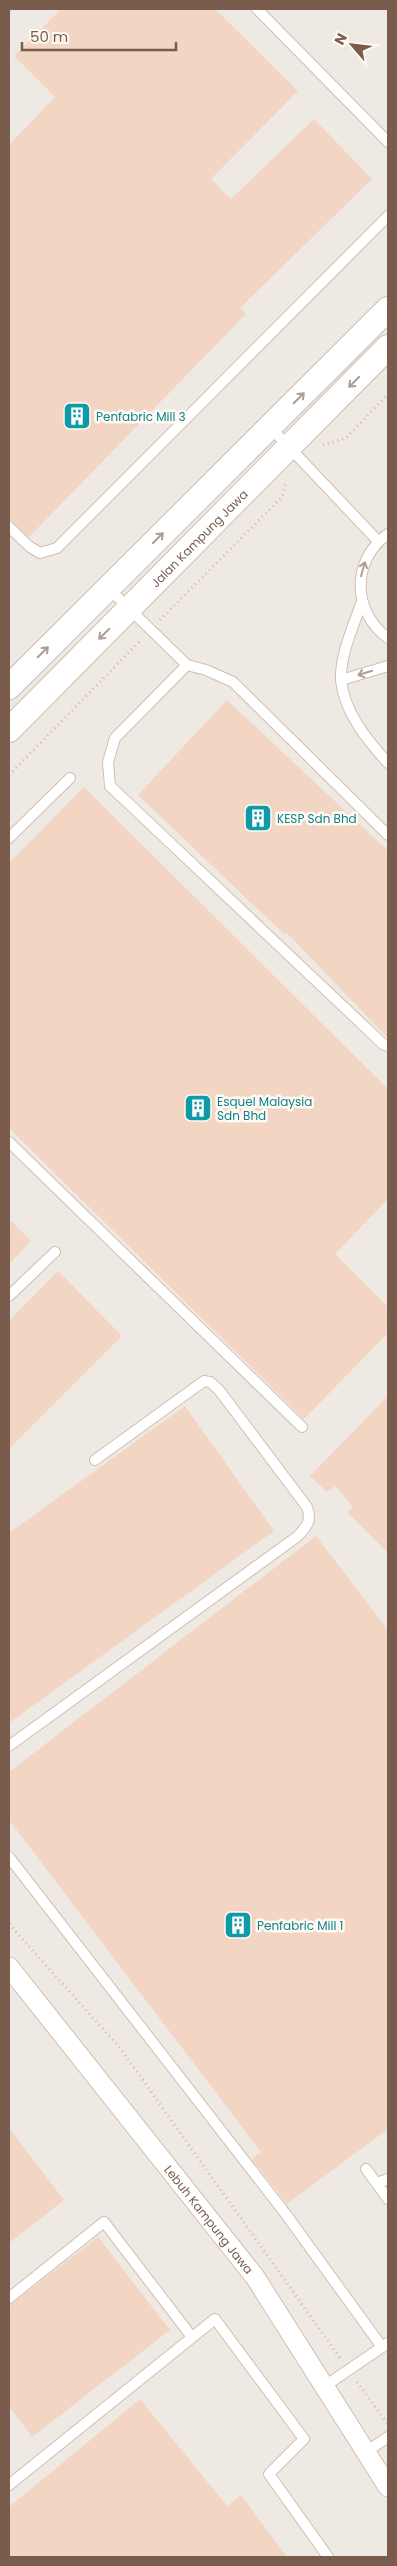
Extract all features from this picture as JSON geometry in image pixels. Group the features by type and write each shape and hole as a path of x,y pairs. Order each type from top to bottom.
{"street":[{"path":"9,687 388,309"},
{"name":"Jalan Kampung Jawa","path":"9,730 128,610 294,453 388,347"},
{"name":"Lebuh Kampung Jawa","path":"9,1966 256,2277 388,2488"}],"lane":[{"path":"257,9 388,142"},
{"path":"9,526 30,547 40,553 57,548 388,216"},
{"path":"270,427 378,541"},
{"path":"388,534 378,541 366,559 360,580 362,601 371,622 388,638"},
{"path":"108,588 128,610 188,665 206,670 233,682 388,835"},
{"path":"362,601 344,658 341,680 348,706 366,739 388,763"},
{"path":"188,665 115,738 108,762 110,786 383,1044 388,1046"},
{"path":"341,680 388,666"},
{"path":"9,838 70,778"},
{"path":"9,1142 302,1427"},
{"path":"9,1296 55,1252"},
{"path":"9,1746 298,1536 307,1526 310,1517 307,1507 219,1390 210,1382 204,1381 95,1460"},
{"path":"9,1857 385,2345 325,2386"},
{"path":"366,2169 388,2199"},
{"path":"377,2183 388,2179"},
{"path":"9,2298 104,2222 192,2337"},
{"path":"9,2485 214,2319 304,2439 270,2474 328,2557"},
{"path":"366,2452 388,2437"}],"path":[{"path":"9,775 282,497 294,453 346,438 388,394"},
{"path":"9,1924 120,2048 388,2425"}],"shaded area":[{"path":"9,9 388,9 388,2557 9,2557"}],"building":[{"path":"61,9 215,9 298,91 211,179 231,199 314,119 372,179 240,308 246,314 29,537 9,519 9,145 55,97 14,56"},
{"name":"KESP Sdn Bhd","path":"227,700 388,851 388,1038 287,933 285,935 138,795"},
{"name":"Esquel Malaysia Sdn Bhd","path":"84,787 388,1089 388,1199 335,1254 388,1307 388,1333 304,1419 9,1128 9,863"},
{"path":"9,1219 31,1241 9,1264"},
{"path":"58,1271 122,1336 9,1449 9,1321"},
{"path":"388,1396 388,1553 347,1512 353,1508 336,1486 327,1492 310,1476"},
{"path":"185,1406 274,1531 9,1723 9,1533"},
{"name":"Penfabric Mill 1","path":"316,1536 388,1630 388,2129 287,2204 252,2159 261,2152 9,1820 9,1772"},
{"path":"9,2128 64,2200 9,2243"},
{"path":"98,2237 170,2330 32,2437 9,2406 9,2306"},
{"path":"140,2399 227,2506 241,2495 287,2557 9,2557 9,2507"}],"place":[{"name":"Penfabric Mill 3","path":"77,416"},
{"name":"KESP Sdn Bhd","path":"258,818"},
{"name":"Esquel Malaysia Sdn Bhd","path":"198,1108"},
{"name":"Penfabric Mill 1","path":"238,1925"}]}
